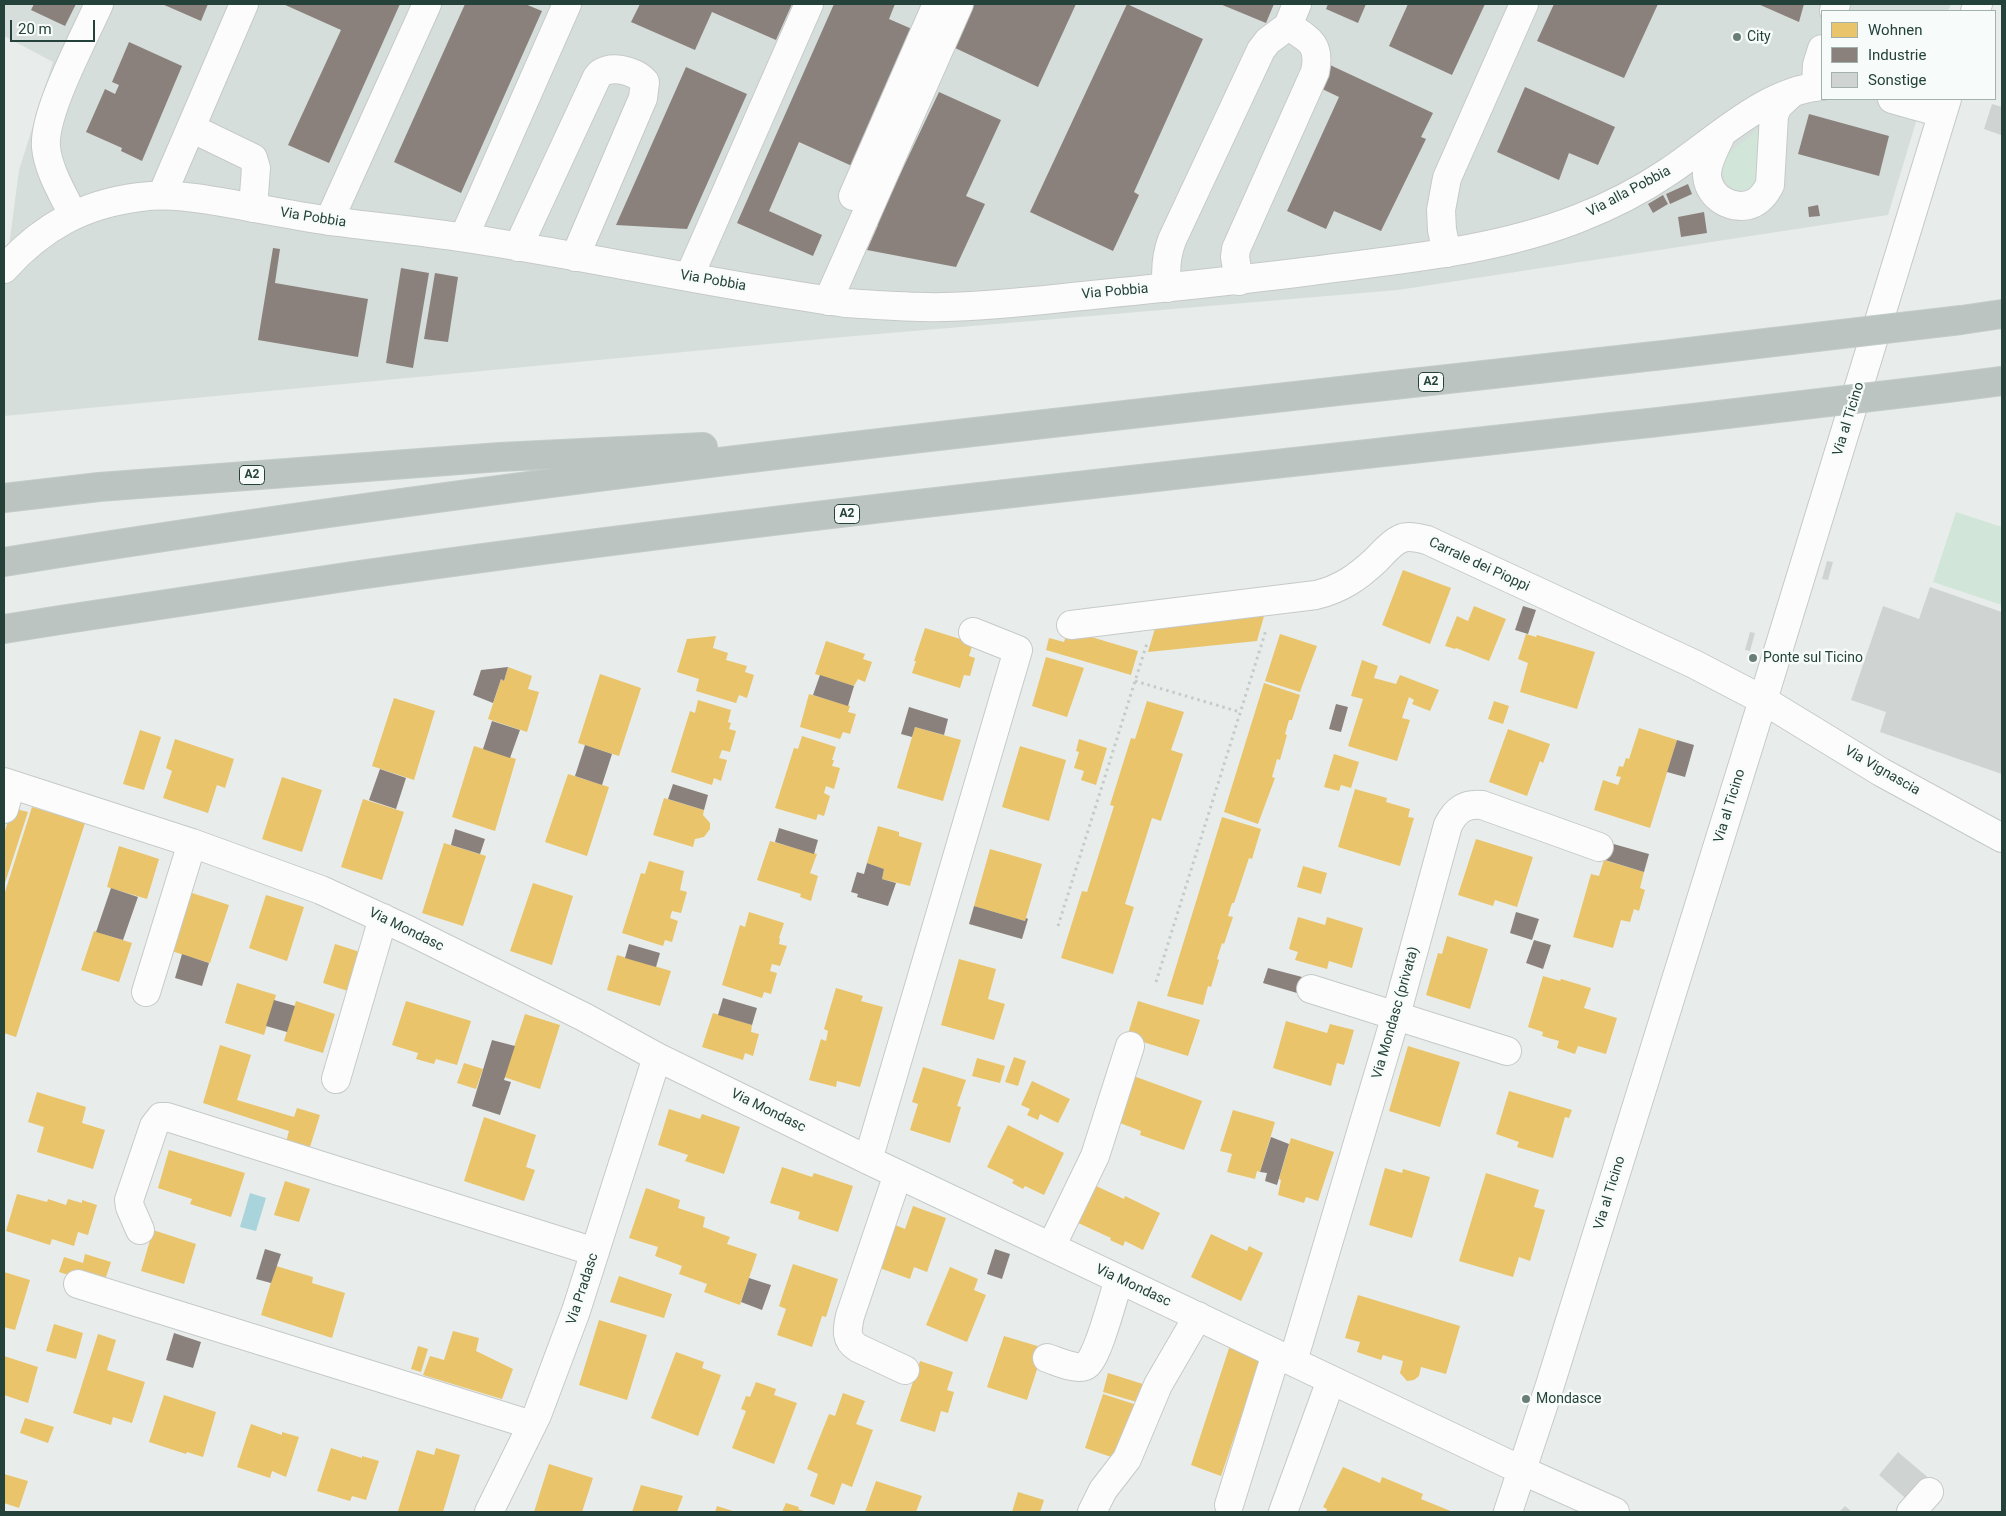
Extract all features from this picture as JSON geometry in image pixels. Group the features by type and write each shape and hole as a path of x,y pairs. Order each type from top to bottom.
{"highway":[{"name":"A2","path":"4,562 181,534 652,470 1689,352 2002,314"},
{"name":"A2","path":"4,629 361,575 731,527 2002,381"},
{"name":"A2","path":"4,498 99,487 500,457 942,436"}],"street":[{"path":"73,215 50,165 46,148 46,136 55,103 100,4"},
{"path":"162,195 244,4"},
{"path":"329,221 427,4"},
{"path":"464,237 567,4"},
{"path":"690,277 809,4"},
{"path":"818,299 937,4"},
{"path":"818,299 959,4"},
{"path":"1447,253 1442,230 1441,210 1447,178 1524,4"},
{"path":"1167,288 1165,271 1167,254 1180,223 1261,50 1293,15 1316,52 1315,72 1236,249 1235,258 1239,281"},
{"path":"1721,135 1708,166 1707,177 1710,186 1724,202 1735,206 1746,206 1756,202 1765,195 1770,185 1774,116 1778,106 1811,88 1821,53"},
{"path":"518,247 601,71 613,69 636,75 645,82 643,98 575,257"},
{"name":"Via alla Pobbia","path":"1447,253 1538,232 1584,216 1641,189 1667,173 1757,109 1811,88"},
{"path":"1899,100 1944,106"},
{"name":"Via al Ticino","path":"1508,1512 1550,1385 1763,700 1894,276 1944,106"},
{"path":"190,128 253,158 256,168 253,208"},
{"name":"Via Pobbia","path":"4,269 20,251 53,226 73,215 112,201 162,195 190,196 329,221 464,237 818,299 898,307 945,307 1239,281 1447,253"},
{"name":"Carrale dei Pioppi","path":"1071,625 1316,595 1344,586 1400,539 1415,537 1427,540 1694,664 1763,700"},
{"path":"868,1160 1018,650 973,632"},
{"name":"Via Vignascia","path":"1763,700 1881,772 2002,838"},
{"name":"Via Mondasc","path":"6,792 192,843 321,890 383,918 584,1018 657,1057 868,1160 1521,1470 1615,1512"},
{"name":"Via Mondasc (privata)","path":"1229,1505 1284,1358 1396,1015 1448,825 1453,816 1459,810 1473,804 1482,805 1599,847"},
{"path":"146,992 192,843"},
{"path":"336,1079 383,918"},
{"path":"1311,989 1507,1051"},
{"path":"1051,1247 1095,1156 1130,1046"},
{"name":"Via Pradasc","path":"490,1512 532,1424 576,1311 657,1057"},
{"path":"140,1230 129,1200 154,1126 161,1117 167,1117 595,1252"},
{"path":"898,1174 850,1316 847,1334 852,1345 905,1370"},
{"path":"1047,1358 1077,1366 1084,1366 1090,1363 1096,1351 1119,1279"},
{"path":"78,1284 532,1424"},
{"path":"1092,1512 1103,1490 1127,1459 1158,1385 1198,1316"},
{"path":"1283,1512 1331,1380"},
{"path":"1911,1512 1929,1492"}],"path":[{"path":"1156,982 1275,600"},
{"path":"1058,926 1156,614"},
{"path":"1135,681 1240,712"}],"shaded area":[{"path":"4,4 1951,4 1948,10 1821,10 1821,100 1923,100 1888,215 1398,290 843,337 4,416 4,284 19,170 53,62 4,36"}],"green space":[{"path":"1758,130 1757,179 1751,188 1741,191 1735,190 1727,185 1723,173 1726,155"},
{"path":"1956,512 2002,527 2002,605 1933,582"}],"water":[{"path":"250,1193 266,1198 256,1231 240,1227"}],"building: Wohnen":[{"path":"1403,570 1451,588 1430,644 1382,625"},
{"path":"1474,606 1506,619 1489,661 1456,648 1445,646 1457,616 1468,621"},
{"path":"1264,616 1257,641 1148,652 1156,625"},
{"path":"925,628 973,643 969,656 975,658 970,676 964,675 960,688 912,673"},
{"path":"1068,630 1138,651 1131,675 1046,650 1049,638 1064,642"},
{"path":"1280,634 1317,646 1300,692 1265,681"},
{"path":"1526,634 1536,637 1537,635 1595,652 1577,709 1520,692 1528,663 1518,659"},
{"path":"716,636 713,648 728,653 726,660 747,666 745,672 754,675 747,698 739,695 736,703 696,691 699,679 677,672 687,639"},
{"path":"826,641 865,654 863,659 872,662 865,682 858,679 854,686 815,674"},
{"path":"1046,657 1084,668 1067,717 1032,706"},
{"path":"1362,660 1378,666 1374,678 1396,684 1400,675 1439,690 1430,711 1412,704 1414,700 1409,697 1402,718 1410,720 1397,761 1348,746 1363,699 1351,696"},
{"path":"508,667 532,676 528,689 539,692 527,732 488,719 501,679 504,681"},
{"path":"600,674 641,688 619,756 578,743"},
{"path":"1264,683 1300,695 1292,720 1289,720 1280,760 1277,759 1272,777 1275,778 1258,824 1224,812"},
{"path":"809,694 850,706 848,712 856,714 850,734 843,732 840,739 800,727"},
{"path":"394,698 435,711 414,780 372,766"},
{"path":"698,700 731,710 728,722 731,723 729,729 736,731 730,752 722,750 719,758 727,760 721,781 714,778 712,785 671,772 690,711 695,713"},
{"path":"1147,701 1184,712 1171,750 1183,754 1161,821 1152,818 1125,904 1134,907 1113,974 1061,958 1082,891 1087,892 1114,806 1110,805 1131,738 1135,739"},
{"path":"1494,701 1509,706 1503,724 1488,719"},
{"path":"915,727 961,740 943,801 897,788"},
{"path":"1639,728 1677,740 1650,828 1594,810 1603,780 1618,785 1621,777 1616,776 1619,766 1623,767 1626,758 1629,759"},
{"path":"1508,729 1550,744 1543,763 1540,761 1527,796 1489,782"},
{"path":"140,730 161,737 144,790 123,784"},
{"path":"802,736 836,747 832,766 840,768 834,789 826,786 824,793 830,796 824,816 818,814 816,820 775,808 794,748 798,749"},
{"path":"175,739 234,759 225,788 217,785 208,813 163,798 172,771 166,768"},
{"path":"1079,739 1107,748 1096,785 1081,780 1084,771 1074,768 1079,752 1076,751"},
{"path":"474,746 516,759 495,831 452,817"},
{"path":"1020,746 1066,760 1049,821 1002,807"},
{"path":"1334,754 1359,762 1351,788 1341,785 1339,791 1324,787"},
{"path":"568,774 609,787 587,856 545,842"},
{"path":"282,777 322,790 302,852 262,839"},
{"path":"1355,789 1387,798 1386,802 1410,809 1408,817 1414,818 1400,866 1338,847"},
{"path":"664,798 704,810 703,815 710,823 710,829 704,837 695,839 693,847 653,835"},
{"path":"363,799 404,812 382,880 341,867"},
{"path":"32,807 85,823 16,1037 4,1033 4,895"},
{"path":"12,808 28,812 4,886 4,834"},
{"path":"1222,817 1261,829 1252,859 1249,858 1234,903 1232,903 1228,916 1233,917 1224,944 1222,943 1211,987 1208,986 1203,1005 1167,996"},
{"path":"878,826 899,832 899,836 922,843 910,886 882,879 884,869 867,863"},
{"path":"1476,839 1533,857 1517,907 1495,900 1493,906 1458,895"},
{"path":"770,841 817,854 810,873 818,876 811,901 800,897 801,894 757,880"},
{"path":"444,843 486,856 463,926 422,913"},
{"path":"119,846 159,859 147,899 107,887"},
{"path":"990,849 1042,864 1025,921 974,906"},
{"path":"1604,860 1644,872 1640,888 1645,890 1639,911 1634,909 1630,922 1621,920 1613,948 1573,937 1591,874 1599,876"},
{"path":"649,861 684,871 680,890 687,892 681,913 672,911 670,918 678,921 672,942 665,940 663,946 622,933 641,873 645,874"},
{"path":"1303,866 1327,873 1321,894 1297,887"},
{"path":"533,883 573,896 552,965 510,951"},
{"path":"186,891 229,905 210,963 168,950"},
{"path":"266,895 304,907 287,961 249,948"},
{"path":"749,912 784,923 779,944 787,946 780,966 772,964 770,971 777,973 771,994 764,992 762,998 722,985 740,925 745,927"},
{"path":"1298,917 1325,925 1327,917 1363,928 1352,968 1329,961 1327,969 1295,960 1298,952 1289,949"},
{"path":"94,931 132,943 119,982 81,970"},
{"path":"1447,936 1488,949 1470,1009 1426,995 1438,953 1442,954"},
{"path":"335,944 360,952 348,991 323,983"},
{"path":"617,955 671,971 660,1006 607,990"},
{"path":"959,959 996,969 988,999 1005,1004 994,1040 941,1025"},
{"path":"1543,976 1591,988 1584,1008 1617,1018 1606,1054 1578,1046 1575,1054 1557,1048 1559,1041 1542,1036 1543,1032 1528,1027"},
{"path":"237,983 276,995 264,1035 225,1023"},
{"path":"836,988 863,996 861,1001 883,1007 860,1087 837,1081 836,1087 809,1080 821,1039 826,1041 828,1031 824,1029"},
{"path":"296,1001 335,1014 323,1053 284,1041"},
{"path":"406,1001 471,1021 457,1065 436,1059 434,1064 416,1059 418,1053 392,1045"},
{"path":"1138,1001 1200,1020 1188,1056 1127,1037"},
{"path":"713,1013 752,1025 751,1032 759,1034 753,1056 745,1053 743,1060 702,1047"},
{"path":"525,1014 560,1025 540,1089 504,1077"},
{"path":"1286,1021 1327,1033 1330,1024 1354,1030 1344,1065 1337,1063 1331,1086 1273,1068"},
{"path":"220,1045 251,1055 237,1100 294,1117 297,1108 320,1115 309,1150 286,1142 289,1131 203,1103"},
{"path":"1408,1046 1460,1062 1440,1127 1389,1111"},
{"path":"1014,1057 1026,1061 1018,1086 1005,1082"},
{"path":"977,1058 1005,1066 1000,1083 972,1076"},
{"path":"464,1063 483,1069 476,1089 457,1083"},
{"path":"923,1067 966,1080 957,1106 961,1107 950,1143 910,1130 918,1104 912,1102"},
{"path":"1128,1074 1202,1101 1184,1150 1140,1135 1141,1131 1112,1120"},
{"path":"1032,1081 1070,1099 1058,1123 1040,1114 1038,1120 1027,1115 1030,1109 1021,1105"},
{"path":"1509,1091 1572,1110 1569,1118 1565,1117 1553,1158 1517,1147 1519,1142 1496,1134"},
{"path":"37,1092 86,1107 82,1123 105,1130 93,1169 37,1152 44,1127 28,1122"},
{"path":"669,1109 700,1119 702,1114 740,1127 724,1174 685,1161 688,1155 658,1145"},
{"path":"1233,1110 1275,1122 1260,1172 1257,1171 1255,1179 1227,1172 1232,1154 1220,1151"},
{"path":"484,1117 536,1135 526,1167 535,1170 524,1201 464,1181"},
{"path":"1008,1125 1064,1153 1044,1195 1025,1186 1023,1189 1012,1183 1014,1180 987,1167"},
{"path":"1291,1138 1334,1152 1318,1201 1306,1197 1304,1203 1278,1195 1281,1180 1279,1179"},
{"path":"169,1150 245,1173 231,1217 190,1204 192,1199 158,1188"},
{"path":"782,1167 812,1177 814,1173 853,1186 838,1232 798,1219 800,1212 770,1203"},
{"path":"1385,1168 1402,1173 1403,1169 1430,1177 1412,1238 1369,1225"},
{"path":"1486,1173 1539,1190 1534,1207 1545,1210 1530,1261 1519,1257 1513,1277 1459,1261"},
{"path":"285,1181 310,1189 299,1222 274,1215"},
{"path":"1094,1185 1124,1199 1125,1196 1160,1213 1143,1250 1125,1241 1123,1246 1110,1240 1111,1238 1076,1222"},
{"path":"646,1188 680,1200 678,1208 705,1217 703,1227 730,1237 727,1244 757,1254 740,1305 704,1292 707,1284 679,1274 682,1266 655,1256 658,1247 629,1238"},
{"path":"17,1194 47,1202 48,1199 66,1205 68,1199 82,1203 82,1200 97,1205 88,1235 78,1232 74,1246 52,1239 50,1245 6,1231"},
{"path":"913,1206 946,1218 927,1272 914,1267 910,1279 874,1266 890,1223 905,1229"},
{"path":"153,1230 196,1244 184,1284 141,1271"},
{"path":"1211,1234 1247,1251 1249,1246 1263,1253 1241,1301 1191,1277"},
{"path":"85,1254 111,1262 103,1286 59,1272 64,1257 83,1263"},
{"path":"793,1264 838,1279 826,1317 822,1316 812,1347 777,1335 786,1309 779,1306"},
{"path":"276,1266 313,1277 312,1283 345,1293 332,1338 261,1315"},
{"path":"950,1267 978,1279 974,1290 986,1295 967,1342 926,1325"},
{"path":"4,1272 30,1280 15,1330 4,1327"},
{"path":"619,1276 672,1294 664,1318 610,1302"},
{"path":"1358,1295 1460,1326 1446,1374 1421,1367 1419,1376 1414,1380 1407,1381 1400,1373 1403,1361 1383,1355 1381,1360 1357,1352 1360,1342 1345,1338"},
{"path":"599,1320 647,1335 627,1400 579,1385"},
{"path":"54,1324 83,1333 76,1359 46,1351"},
{"path":"453,1331 479,1338 476,1351 513,1369 502,1399 423,1375 430,1356 444,1360"},
{"path":"98,1334 116,1340 107,1370 145,1382 132,1423 113,1417 111,1425 73,1413"},
{"path":"1004,1336 1044,1348 1027,1400 987,1387"},
{"path":"1230,1345 1260,1361 1221,1476 1191,1465"},
{"path":"418,1346 428,1349 421,1372 411,1369"},
{"path":"676,1352 704,1362 702,1368 721,1375 698,1436 651,1418"},
{"path":"4,1356 38,1367 28,1403 4,1395"},
{"path":"920,1361 953,1372 947,1390 954,1392 948,1413 941,1411 935,1432 900,1421"},
{"path":"1108,1373 1146,1385 1140,1403 1103,1392"},
{"path":"756,1382 776,1389 774,1395 797,1403 774,1464 732,1448 746,1411 741,1409 746,1396 750,1397"},
{"path":"843,1393 865,1401 856,1424 873,1430 852,1487 842,1483 834,1505 810,1496 818,1474 807,1469 829,1414 835,1416"},
{"path":"1103,1394 1137,1405 1120,1460 1085,1448"},
{"path":"164,1395 216,1412 203,1457 187,1452 186,1454 149,1442"},
{"path":"25,1418 54,1427 48,1443 20,1433"},
{"path":"251,1424 282,1435 282,1432 299,1437 286,1477 272,1471 270,1478 237,1467"},
{"path":"331,1448 362,1458 362,1456 379,1461 366,1500 352,1496 350,1501 317,1491"},
{"path":"436,1448 460,1455 443,1512 398,1511 417,1450 434,1455"},
{"path":"549,1464 593,1478 582,1512 534,1512"},
{"path":"1343,1467 1380,1483 1382,1477 1423,1494 1421,1499 1453,1512 1326,1512 1327,1509 1323,1507"},
{"path":"4,1474 28,1481 19,1508 4,1503"},
{"path":"876,1481 922,1496 916,1512 865,1512"},
{"path":"641,1485 683,1496 677,1512 632,1512"},
{"path":"1018,1492 1044,1500 1040,1512 1012,1512"},
{"path":"786,1503 799,1507 798,1509 807,1512 782,1512"},
{"path":"717,1506 736,1512 715,1512"}],"building: Industrie":[{"path":"34,4 76,4 65,26 31,10"},
{"path":"162,4 208,4 201,21"},
{"path":"283,4 400,4 329,163 288,145 341,30"},
{"path":"465,4 525,4 542,11 461,193 394,162"},
{"path":"640,4 792,4 776,40 712,12 695,50 631,22"},
{"path":"834,4 895,4 889,19 912,29 852,166 799,142 769,211 822,235 813,256 737,223"},
{"path":"973,4 1076,4 1038,87 953,47"},
{"path":"1127,4 1203,39 1134,192 1139,195 1113,251 1030,212"},
{"path":"1220,4 1274,4 1266,23"},
{"path":"1328,4 1366,4 1358,23 1326,9"},
{"path":"1408,4 1485,4 1452,75 1389,46"},
{"path":"1554,4 1658,4 1624,78 1537,41"},
{"path":"1758,4 1804,4 1799,22"},
{"path":"129,42 182,66 142,161 121,151 122,148 86,132 105,89 115,94 119,85 112,82"},
{"path":"1330,65 1433,113 1421,137 1426,139 1381,231 1334,211 1326,229 1287,211 1339,97 1320,88"},
{"path":"686,67 747,94 687,229 616,225"},
{"path":"1525,87 1615,127 1598,165 1569,153 1559,180 1497,152"},
{"path":"939,92 1001,120 966,196 985,204 956,267 867,250 878,225 876,225"},
{"path":"1809,114 1889,136 1879,176 1798,154"},
{"path":"1688,184 1692,194 1670,204 1666,194"},
{"path":"1663,195 1668,204 1653,213 1648,204"},
{"path":"1818,205 1820,216 1809,217 1808,207"},
{"path":"1704,212 1707,233 1681,237 1678,217"},
{"path":"273,248 280,249 275,283 368,299 358,357 258,340"},
{"path":"401,268 429,273 413,368 386,363"},
{"path":"435,273 458,277 448,342 424,339"},
{"path":"1523,606 1536,610 1528,634 1515,630"},
{"path":"508,667 504,681 501,679 493,703 473,695 481,670"},
{"path":"820,675 854,686 848,706 813,695"},
{"path":"1336,704 1348,707 1341,732 1329,729"},
{"path":"909,707 948,719 944,735 915,727 912,737 901,734"},
{"path":"492,721 520,730 510,758 483,749"},
{"path":"1677,740 1694,745 1685,777 1667,772"},
{"path":"585,745 612,754 602,785 575,776"},
{"path":"380,769 406,778 396,809 369,800"},
{"path":"673,784 708,795 704,810 668,799"},
{"path":"779,828 818,840 814,854 775,842"},
{"path":"455,829 485,839 480,854 451,845"},
{"path":"1610,843 1649,854 1644,872 1605,860"},
{"path":"867,863 884,869 882,879 896,883 888,906 857,897 858,894 851,892 857,872 864,874"},
{"path":"111,888 138,897 123,940 96,932"},
{"path":"974,906 1025,921 1026,918 1028,919 1022,939 969,924"},
{"path":"1516,912 1539,919 1532,940 1510,933"},
{"path":"1534,940 1551,945 1543,969 1526,963"},
{"path":"629,944 660,953 656,967 625,958"},
{"path":"182,954 209,963 202,986 175,978"},
{"path":"1268,968 1302,977 1297,993 1263,983"},
{"path":"723,998 757,1008 752,1025 718,1015"},
{"path":"274,1000 295,1006 287,1032 266,1026"},
{"path":"492,1040 515,1046 504,1080 511,1082 500,1115 472,1106"},
{"path":"1271,1137 1289,1144 1277,1185 1265,1181 1267,1173 1260,1172"},
{"path":"265,1249 281,1254 271,1283 256,1279"},
{"path":"995,1249 1010,1254 1002,1279 987,1274"},
{"path":"749,1278 771,1285 762,1310 741,1302"},
{"path":"174,1333 201,1342 193,1368 166,1360"}],"building: Sonstige":[{"path":"1992,104 2002,107 2001,135 1984,129"},
{"path":"1827,561 1833,562 1828,580 1822,579"},
{"path":"1930,587 2002,612 2002,774 1880,732 1886,712 1851,700 1883,606 1919,619"},
{"path":"1750,632 1755,633 1750,651 1745,650"},
{"path":"1898,1452 1931,1480 1911,1503 1879,1475"},
{"path":"1845,1506 1852,1512 1839,1512"}],"place":[{"name":"City","path":"1737,37"},
{"name":"Ponte sul Ticino","path":"1753,658"},
{"name":"Mondasce","path":"1526,1399"}]}
